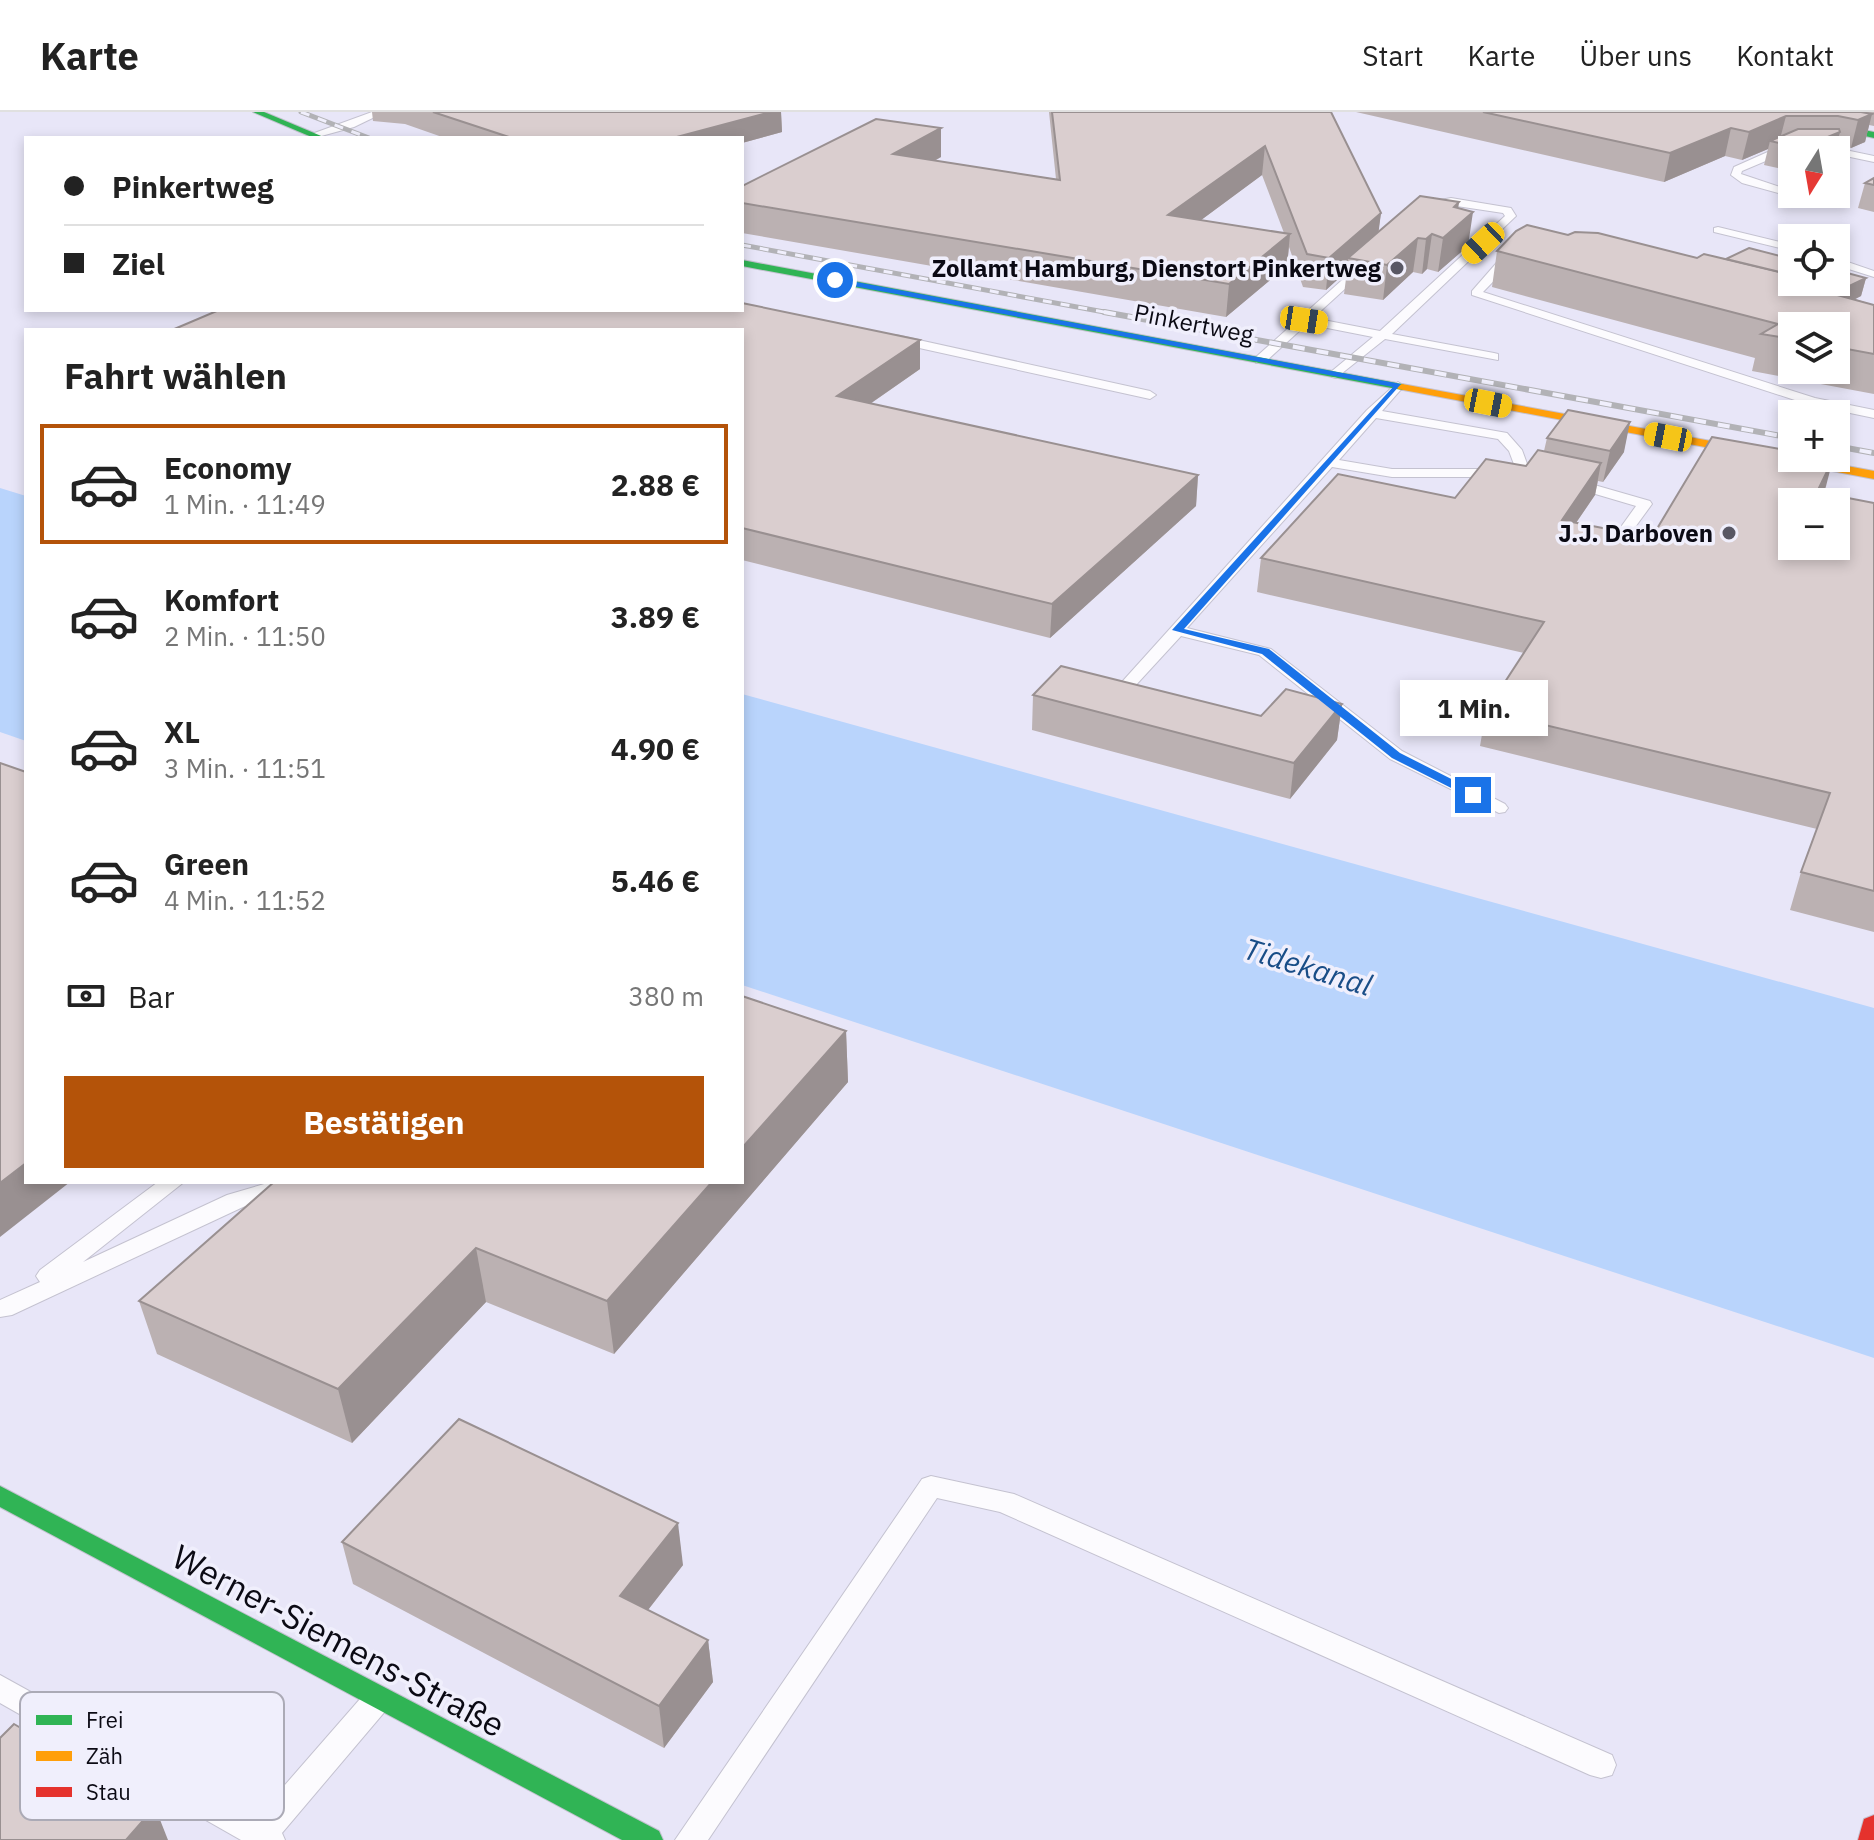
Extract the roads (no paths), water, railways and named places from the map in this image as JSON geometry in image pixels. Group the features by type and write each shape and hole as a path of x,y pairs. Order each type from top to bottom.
{"street":[{"path":"257,112 318,136"},
{"path":"1772,113 1874,135"},
{"name":"Pinkertweg","path":"744,263 1874,475"},
{"name":"Werner-Siemens-Straße","path":"0,1496 649,1840"},
{"path":"1872,1840 1874,1828"}],"lane":[{"path":"318,136 380,112"},
{"path":"1778,151 1737,169 1736,175 1778,190"},
{"path":"1850,154 1874,159"},
{"path":"1336,374 1384,334 1511,216 1507,210 1451,201 1435,202 1424,212"},
{"path":"1718,230 1778,245"},
{"path":"1524,250 1504,261 1476,293 1812,401 1874,414"},
{"path":"1260,360 1369,261"},
{"path":"1850,266 1874,274 1874,283"},
{"path":"1304,320 1494,357"},
{"path":"878,335 1150,395"},
{"path":"1129,683 1398,386"},
{"path":"1372,413 1502,436 1538,475"},
{"path":"1328,462 1392,473 1538,475 1645,504 1620,538"},
{"path":"1177,630 1265,652 1396,755 1499,808"},
{"path":"2,1310 170,1184"},
{"path":"2,1310 235,1201 290,1184"},
{"path":"690,1840 931,1486 1005,1502 1601,1765"},
{"path":"0,1688 20,1699"},
{"path":"284,1815 379,1697"},
{"path":"236,1820 266,1837 280,1820"}],"water":[{"path":"0,488 24,495 24,740 0,732"},
{"name":"Tidekanal","path":"744,695 1874,1008 1874,1358 744,986"}],"railway":[{"path":"301,112 364,136"},
{"path":"744,245 1115,314"},
{"path":"1104,312 1778,435"},
{"path":"1850,449 1874,453"}],"place":[{"name":"Zollamt Hamburg, Dienstort Pinkertweg","path":"1397,268"},
{"name":"J.J. Darboven","path":"1729,533"}]}
